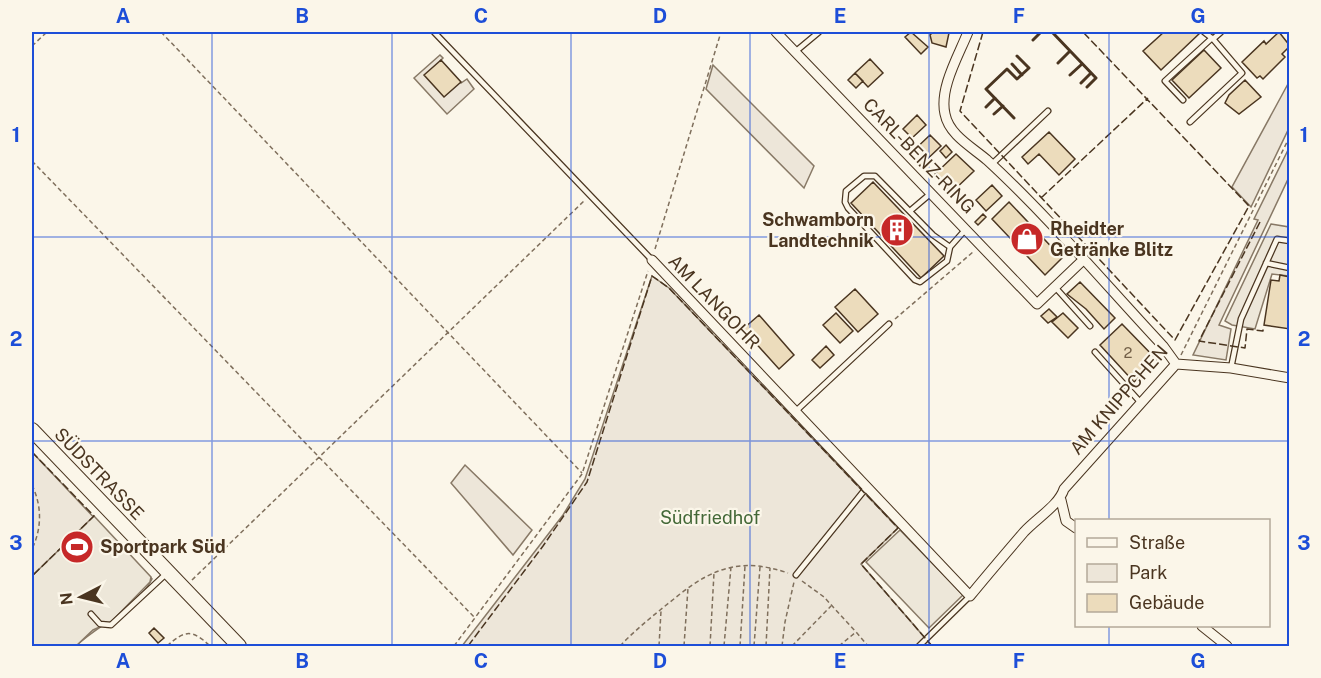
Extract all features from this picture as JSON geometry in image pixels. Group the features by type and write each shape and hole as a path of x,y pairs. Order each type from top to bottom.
{"street":[{"name":"CARL-BENZ-RING","path":"776,32 1037,304 1055,287"},
{"path":"966,33 947,86 944,113 947,122 958,137 991,165 1163,346 1176,364 1231,368 1290,378"},
{"name":"AM LANGOHR","path":"652,260 970,596"},
{"path":"1055,287 1082,261"},
{"name":"AM KNIPPCHEN","path":"970,596 1025,531 1044,511 1061,500 1064,489 1176,364"},
{"name":"SÜDSTRASSE","path":"32,430 239,646"},
{"path":"1061,500 1066,521 1075,527"},
{"path":"1203,627 1227,646"}],"lane":[{"name":"AM LANGOHR","path":"434,32 652,260"},
{"path":"795,52 819,32"},
{"path":"1190,122 1242,73 1213,39 1204,32"},
{"path":"1183,100 1165,81 1221,32"},
{"path":"991,165 1048,111"},
{"path":"950,247 933,235 875,176 864,176 846,191 848,208 915,280 925,280 947,261 950,247 966,229"},
{"path":"910,211 931,193"},
{"path":"1231,368 1241,319 1277,239 1290,241"},
{"path":"1266,263 1290,267"},
{"path":"1055,287 1090,326"},
{"path":"796,411 889,324"},
{"path":"1095,352 1142,403"},
{"path":"796,575 867,487"},
{"path":"91,614 100,624 111,625 169,571"},
{"path":"919,646 970,596"}],"path":[{"path":"32,46 47,32"},
{"path":"161,32 582,474"},
{"path":"454,646 582,474 652,260 721,32"},
{"name":"AM KNIPPCHEN","path":"1176,364 1290,136"},
{"path":"32,161 475,619"},
{"path":"184,587 319,460 448,331 590,195"},
{"path":"889,324 981,244"},
{"path":"32,485 40,515 37,536 32,549"},
{"path":"740,646 745,565"},
{"path":"620,646 688,587 714,572 731,566 745,565 770,567 796,575 831,605 868,646"},
{"path":"724,646 731,566"},
{"path":"754,646 760,566"},
{"path":"766,646 770,567"},
{"path":"710,646 714,572"},
{"path":"782,646 784,622 796,575"},
{"path":"684,646 688,587"},
{"path":"792,646 831,605"},
{"path":"659,646 661,609"},
{"path":"839,646 856,632"},
{"path":"167,646 178,636 188,633 199,636 210,646"},
{"path":"816,646 827,646"}],"green space":[{"path":"440,55 443,58 440,61 461,83 467,79 474,89 447,114 414,78"},
{"path":"713,65 814,166 804,188 706,89"},
{"path":"1289,82 1289,128 1251,207 1232,187"},
{"path":"1289,148 1289,177 1219,325 1231,329 1226,360 1193,355 1258,220 1254,219"},
{"name":"Südfriedhof","path":"652,276 669,288 898,528 861,564 932,646 462,646 563,515 585,479"},
{"name":"Sportpark Süd","path":"32,452 152,579 145,590 127,608 76,646 32,646"},
{"path":"465,465 532,530 513,555 451,483"}],"shaded area":[{"path":"1271,224 1289,227 1289,276 1272,274 1255,329 1232,325 1225,321"},
{"name":"Sportpark Süd","path":"94,516 151,577 150,582 111,622 93,630 76,646 32,646 32,576"},
{"path":"900,530 963,595 929,628 866,562"}],"building":[{"path":"911,32 928,47 921,54 905,37"},
{"path":"933,32 949,33 946,47 932,43 930,35"},
{"path":"1164,32 1201,32 1161,70 1143,51"},
{"path":"1279,32 1290,46 1282,54 1285,57 1263,79 1260,76 1257,78 1242,62 1264,41 1266,44"},
{"path":"1204,50 1221,68 1189,98 1172,80"},
{"path":"870,59 883,73 868,87 855,73"},
{"path":"441,60 461,82 444,97 424,75"},
{"path":"855,73 863,81 856,88 848,80"},
{"path":"1245,80 1261,97 1239,114 1225,103 1229,95"},
{"path":"917,115 926,125 912,138 903,129"},
{"path":"1049,132 1075,159 1059,175 1039,154 1028,164 1022,157"},
{"path":"930,135 941,146 920,166 910,154"},
{"path":"946,145 952,152 946,158 940,151"},
{"path":"956,154 974,171 951,193 935,174"},
{"name":"Schwamborn Landtechnik","path":"873,182 944,256 921,278 851,203"},
{"path":"992,185 1002,196 986,211 976,200"},
{"name":"Rheidter Getränke Blitz","path":"1009,202 1062,258 1045,275 992,219"},
{"path":"983,214 986,217 978,225 975,222"},
{"path":"1280,275 1290,277 1290,329 1264,325 1271,280 1279,281"},
{"path":"1080,282 1115,318 1104,329 1086,309 1067,294"},
{"path":"855,289 878,314 858,332 835,307"},
{"path":"1049,309 1057,317 1048,323 1041,316"},
{"path":"836,313 853,331 840,343 823,325"},
{"path":"1063,313 1078,328 1068,338 1052,322"},
{"path":"759,315 794,355 779,369 743,329"},
{"path":"1122,324 1157,360 1134,382 1100,345"},
{"path":"826,346 834,355 820,368 812,360"},
{"path":"154,628 164,638 158,643 149,633"}],"fence":[{"path":"983,32 960,111 1175,340 1249,206 1083,32"},
{"path":"1041,198 1148,98"},
{"path":"1260,222 1199,341 1245,348 1247,329 1263,331 1263,329"},
{"path":"468,646 543,546 587,482 652,276 669,288 898,528 861,564 932,646"},
{"path":"32,452 94,516 32,576"}],"wall":[{"path":"1033,40 1041,32"},
{"path":"1052,32 1096,78 1087,87"},
{"path":"1058,63 1070,51"},
{"path":"1014,118 986,89 1007,69 1017,79 1029,68 1017,56"},
{"path":"1012,64 1022,75"},
{"path":"1070,75 1082,64"},
{"path":"1081,83 1091,73"},
{"path":"986,107 995,98"},
{"path":"994,114 1003,106"}],"place":[{"name":"Schwamborn Landtechnik","path":"897,230"},
{"name":"Rheidter Getränke Blitz","path":"1027,239"},
{"name":"Sportpark Süd","path":"77,547"}]}
